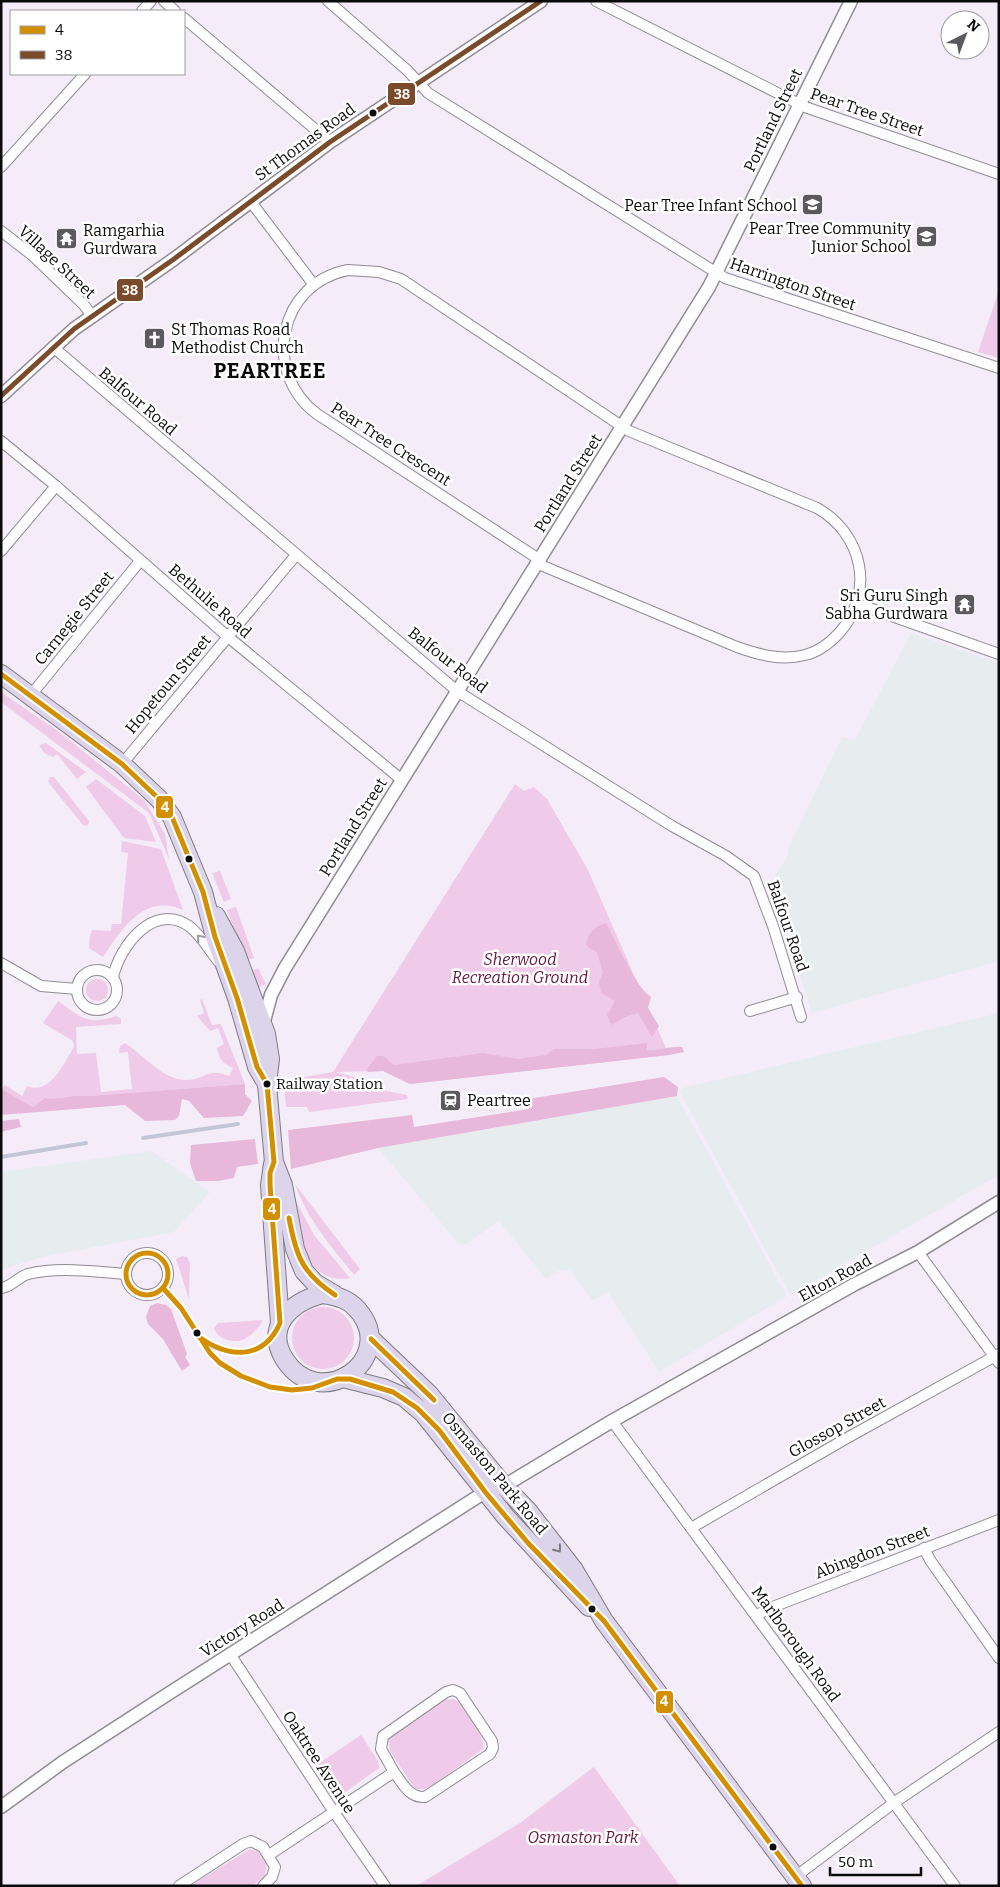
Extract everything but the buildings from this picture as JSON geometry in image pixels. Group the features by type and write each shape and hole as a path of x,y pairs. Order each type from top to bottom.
{"highway":[{"name":"Osmaston Park Road","path":"1,674 122,764 154,793 172,817 202,892 261,1076 267,1084"},
{"name":"Osmaston Park Road","path":"202,892 235,951 263,1025 270,1059 267,1084 274,1162 270,1185 280,1323 278,1338 282,1354 298,1374 310,1381 320,1383 343,1378 383,1388 404,1397 423,1412 485,1492 578,1598 604,1621"},
{"name":"Osmaston Park Road","path":"274,1162 283,1185 295,1249 304,1271 315,1282 335,1296 348,1301 360,1312 370,1329 371,1339 429,1394 504,1486 528,1510 574,1570 604,1621 799,1881"},
{"path":"280,1323 286,1314 300,1302 322,1294 335,1296"},
{"path":"343,1378 362,1361 371,1339"}],"street":[{"path":"164,1 175,10"},
{"name":"Harrington Street","path":"328,1 408,71 428,93 725,278 999,368"},
{"name":"St Thomas Road","path":"1,396 53,347 92,316 251,202 330,142 417,82 541,1"},
{"name":"Pear Tree Street","path":"596,1 799,104 999,174"},
{"name":"Portland Street","path":"263,1025 271,995 285,968 705,295 851,1"},
{"path":"185,19 330,142"},
{"path":"1,167 84,75"},
{"path":"251,202 314,285"},
{"name":"Village Street","path":"1,231 32,255 84,305 92,316"},
{"name":"Pear Tree Crescent","path":"348,270 365,270 393,275 629,431 817,508 830,516 846,534 859,563 861,582 858,604 842,629 822,647 799,656 765,657 544,566 538,560 317,414 297,396 284,365 284,340 288,322 297,303 314,285 332,275 348,270"},
{"name":"Balfour Road","path":"53,347 457,691 672,826 726,856 754,876 797,997 801,1017"},
{"name":"Bethulie Road","path":"1,442 56,486 227,636 402,780"},
{"path":"1,551 56,486"},
{"name":"Hopetoun Street","path":"122,764 296,555"},
{"name":"Carnegie Street","path":"31,695 140,560"},
{"path":"858,604 998,654"},
{"path":"113,977 99,970 91,970 81,978 77,989 78,997 85,1006 96,1010 111,1005 116,997 117,987 113,977 116,966 129,943 144,927 160,920 169,920 188,926 202,940 229,976"},
{"path":"1,963 41,986 77,989"},
{"name":"Portland Street","path":"253,996 265,990 285,968"},
{"path":"251,1045 252,1021 245,999 253,996"},
{"name":"Balfour Road","path":"750,1011 797,997"},
{"name":"Elton Road","path":"504,1486 612,1421 855,1284 918,1252 999,1202"},
{"path":"918,1252 997,1358"},
{"path":"148,1253 157,1256 165,1263 168,1277 163,1288 156,1293 143,1295 132,1289 126,1274 131,1260 141,1254 148,1253"},
{"path":"1,1288 6,1288 17,1278 28,1274 60,1269 126,1274"},
{"name":"Glossop Street","path":"691,1528 847,1438 997,1358"},
{"name":"Marlborough Road","path":"612,1421 956,1886"},
{"name":"Victory Road","path":"1,1807 63,1762 230,1654 485,1492 504,1486"},
{"name":"Abingdon Street","path":"757,1615 999,1520"},
{"path":"924,1548 930,1560 999,1658"},
{"name":"Oaktree Avenue","path":"230,1654 385,1886"},
{"path":"454,1690 460,1692 492,1741 493,1748 490,1754 425,1797 417,1797 410,1793 394,1772 381,1749 383,1736 387,1731 446,1692 454,1690"},
{"path":"799,1881 895,1802 999,1732"},
{"path":"269,1855 394,1772"},
{"path":"179,1886 247,1842 258,1844 273,1862 274,1872 264,1886"}],"shaded area":[{"path":"911,633 999,663 999,961 812,1013 773,892 779,879 775,876 789,853 787,851 842,737 855,740"},
{"path":"606,923 626,963 639,984 651,997 648,1008 659,1026 652,1037 638,1013 625,1017 611,1025 607,1015 615,1001 601,993 599,982 603,973 597,952 586,944 593,930"},
{"path":"999,1013 999,1175 790,1295 678,1089"},
{"path":"647,1043 647,1050 682,1047 684,1052 410,1084 383,1071 368,1072 367,1069 377,1056 383,1056 394,1065 483,1053 518,1059 546,1055 554,1049 595,1049"},
{"path":"664,1077 678,1087 677,1096 378,1148 291,1169 288,1130 412,1115 414,1127 529,1109 528,1099"},
{"path":"245,1084 245,1094 252,1101 243,1116 204,1118 189,1101 182,1099 179,1116 175,1120 145,1121 125,1105 1,1115 1,1089 33,1107 45,1098"},
{"path":"677,1096 787,1296 659,1372 608,1292 593,1301 571,1271 560,1270 546,1279 499,1221 465,1245 458,1243 378,1148"},
{"path":"19,1119 21,1127 1,1132 1,1121"},
{"path":"255,1139 258,1164 237,1167 234,1178 218,1181 196,1181 190,1163 191,1145"},
{"path":"151,1151 210,1192 174,1232 42,1257 1,1270 1,1172"},
{"path":"157,1303 166,1305 171,1309 187,1354 185,1357 190,1365 182,1371 163,1339 148,1324 146,1317 150,1306"}],"green space":[{"path":"999,290 999,358 978,352"},
{"path":"1,692 58,731 144,800 165,834 169,859 149,813 1,702"},
{"path":"46,743 86,772 77,779 57,754 53,757 44,753 39,745"},
{"path":"50,777 54,777 89,821 88,826 83,825 48,782"},
{"path":"96,779 145,816 156,842 124,838 86,787"},
{"name":"Sherwood Recreation Ground","path":"515,784 524,791 534,787 547,799 588,870 669,1055 410,1084 383,1071 336,1072 369,1081 366,1087 407,1095 408,1099 309,1112 307,1107 286,1107 284,1085 306,1089 304,1077 333,1072"},
{"path":"122,841 161,849 183,910 169,906 157,906 146,910 126,925 103,957 89,948 90,936 92,930 111,931 112,924 121,924 128,853 121,852"},
{"path":"220,871 231,899 224,902 212,873"},
{"path":"236,907 254,958 246,961 227,910"},
{"path":"258,968 266,984 259,987 249,972"},
{"path":"97,979 105,982 108,990 105,998 97,1001 89,998 86,990 89,982"},
{"path":"202,999 212,1025 221,1024 245,1084 45,1098 33,1107 1,1089 5,1085 22,1096 27,1086 35,1088 43,1086 61,1069 74,1047 73,1041 43,1023 58,1001 73,1012 91,1020 116,1016 121,1019 121,1024 76,1027 77,1054 96,1053 101,1092 132,1089 128,1052 119,1053 120,1046 125,1043 162,1072 179,1079 194,1079 212,1073 229,1076 233,1068 224,1062 219,1055 217,1048 224,1044 218,1028 210,1031 197,1016 204,1013 200,1000"},
{"path":"295,1184 360,1269 354,1275 313,1221"},
{"path":"291,1192 314,1235 350,1278 334,1278 322,1273 312,1263 300,1236"},
{"path":"182,1256 187,1257 190,1263 189,1299 176,1259"},
{"path":"323,1307 335,1309 345,1316 352,1326 354,1338 352,1350 345,1360 335,1367 323,1369 311,1367 301,1360 294,1350 292,1338 294,1326 301,1316 311,1309"},
{"path":"263,1320 252,1334 237,1341 221,1337 214,1328 218,1323"},
{"path":"453,1699 469,1713 474,1721 481,1737 483,1749 431,1786 424,1789 415,1789 390,1751 388,1740 398,1730 445,1700"},
{"path":"361,1735 378,1761 379,1768 344,1793 334,1794 315,1766"},
{"name":"Osmaston Park","path":"594,1767 680,1886 416,1886 520,1823"},
{"path":"250,1849 258,1851 267,1862 265,1876 252,1886 190,1886"}],"railway":[{"path":"143,1138 238,1124"},
{"path":"1,1157 86,1143"}],"transit line":[{"name":"38","path":"1,396 74,329 174,259 330,142 541,1"},
{"name":"4","path":"1,674 122,764 159,799 172,817 203,892 215,937 237,998 257,1067 267,1084 274,1162 270,1173 270,1185 280,1323 273,1335 264,1344 255,1350 244,1352 222,1349 199,1337"},
{"name":"4","path":"289,1218 294,1243 302,1262 315,1279 335,1295"},
{"name":"4","path":"147,1253 162,1259 168,1274 162,1289 147,1295 132,1289 126,1274 132,1259 147,1253"},
{"name":"4","path":"163,1288 181,1308 210,1353 220,1363 241,1376 270,1387 292,1390 312,1388 337,1379 350,1379 393,1392 417,1408 439,1430 486,1493 528,1543 604,1621 802,1886"},
{"name":"4","path":"371,1339 434,1400"}],"place":[{"name":"Pear Tree Infant School","path":"813,205"},
{"name":"Pear Tree Community Junior School","path":"927,237"},
{"name":"Ramgarhia Gurdwara","path":"67,239"},
{"name":"St Thomas Road Methodist Church","path":"155,338"},
{"name":"Sri Guru Singh Sabha Gurdwara","path":"964,604"},
{"name":"Railway Station","path":"267,1084"},
{"name":"Peartree","path":"451,1100"}],"district":[{"name":"PEARTREE","path":"270,371"}]}
